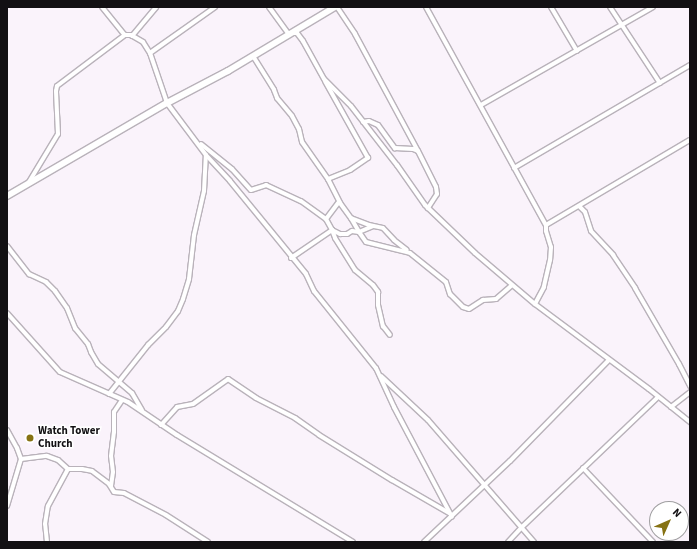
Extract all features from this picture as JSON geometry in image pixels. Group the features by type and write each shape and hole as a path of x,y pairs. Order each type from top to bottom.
{"street":[{"path":"102,7 125,36"},
{"path":"132,36 156,7"},
{"path":"150,53 215,7"},
{"path":"269,7 288,33"},
{"path":"7,196 167,103 253,56 288,33 336,7 358,40 436,187 436,194 428,208"},
{"path":"426,7 546,225 546,231 551,247 550,260 544,287 535,304"},
{"path":"551,7 577,51"},
{"path":"610,7 621,26 660,83"},
{"path":"481,105 653,7"},
{"path":"288,33 297,33 303,41 368,158 350,170 328,180"},
{"path":"28,184 58,134 57,86 125,36 132,36 143,42 150,53 167,103 197,141 206,155 255,211 291,258 306,274 314,291 381,376 428,420 534,542"},
{"path":"253,56 274,90 277,98 292,116 299,129 302,142 328,180 339,202 366,242 410,253"},
{"path":"514,168 690,65"},
{"path":"324,79 337,90 363,122 428,208 512,285 535,304 690,422"},
{"path":"363,122 369,121 378,125 395,148 413,148 418,151"},
{"path":"546,225 690,140"},
{"path":"197,141 232,169 251,190 266,185 301,201 326,219 335,238 353,267 362,277 373,285 378,292 378,305 382,326 390,335"},
{"path":"109,394 118,380 148,345 166,327 178,311 183,299 189,279 194,235 204,191 206,155"},
{"path":"326,219 339,202"},
{"path":"579,206 585,212 591,231 613,256 635,288 690,386"},
{"path":"351,218 383,228 394,240 443,278 450,294 467,308 471,308 483,300 496,299 512,285"},
{"path":"332,230 340,234 347,234 352,231 359,232 373,226"},
{"path":"291,258 332,230"},
{"path":"7,246 29,274 46,282 55,291 67,308 75,328 88,344 98,364 105,372 118,380 132,393 143,412"},
{"path":"7,313 60,372 122,400 143,412 161,425 353,542"},
{"path":"424,542 538,434 609,360"},
{"path":"381,376 394,407 425,464 448,513"},
{"path":"161,425 177,407 193,404 228,379 256,398 295,418 319,435 448,513 452,517"},
{"path":"672,407 690,392"},
{"path":"508,542 658,397"},
{"path":"111,486 113,472 111,456 114,432 114,412 122,400"},
{"path":"7,430 17,448 20,459 7,506"},
{"path":"20,459 42,455 51,457 68,469 92,471 111,486 114,492 124,493 166,515 208,542"},
{"path":"583,468 652,542"},
{"path":"47,542 45,524 48,506 68,469"}],"place":[{"name":"Watch Tower Church","path":"30,438"}]}
